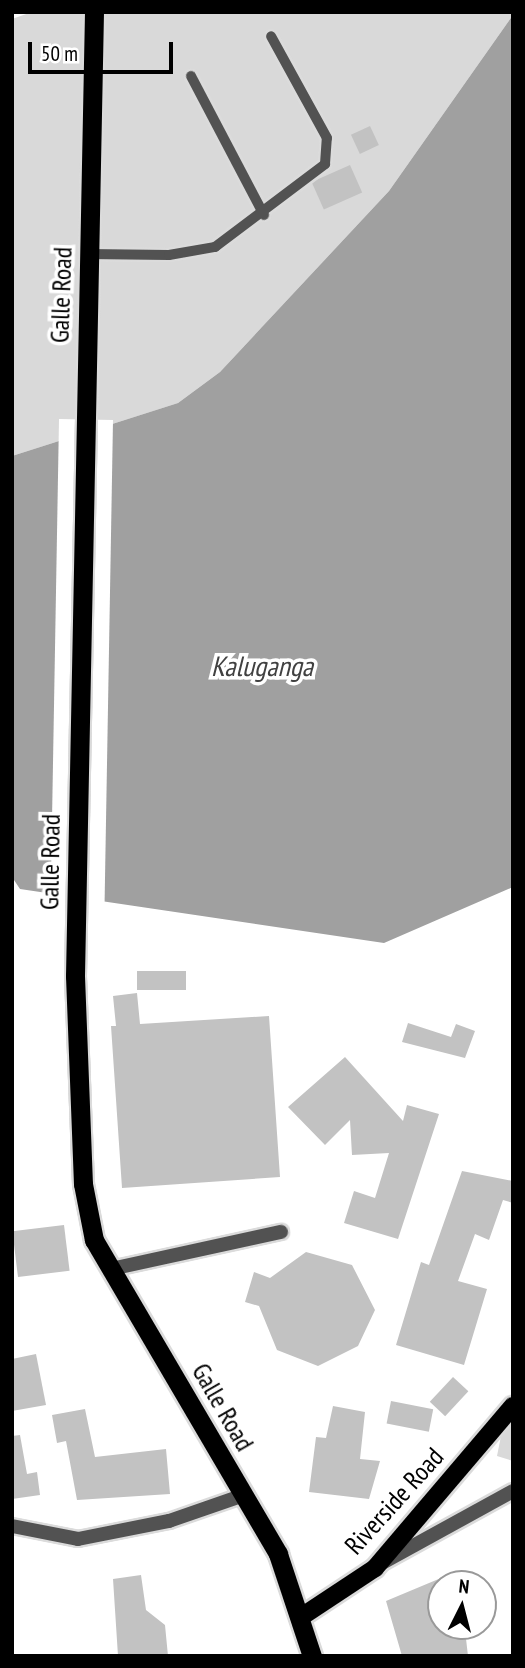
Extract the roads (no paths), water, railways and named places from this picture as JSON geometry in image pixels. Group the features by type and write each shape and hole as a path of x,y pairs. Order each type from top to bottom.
{"highway":[{"name":"Galle Road","path":"94,20 84,404 75,976 83,1184 94,1240 278,1554 312,1656"}],"main road":[{"name":"Riverside Road","path":"301,1617 375,1568 513,1406"}],"street":[{"path":"111,1269 281,1232"},
{"path":"375,1568 513,1491"},
{"path":"12,1526 78,1539 169,1521 244,1495"}],"lane":[{"path":"88,254 193,254 264,215 325,164 330,150 271,36"},
{"path":"191,76 264,215"}],"water":[{"name":"Kaluganga","path":"513,15 513,887 384,943 20,889 12,877 12,456 178,403 220,372 389,191"}]}
